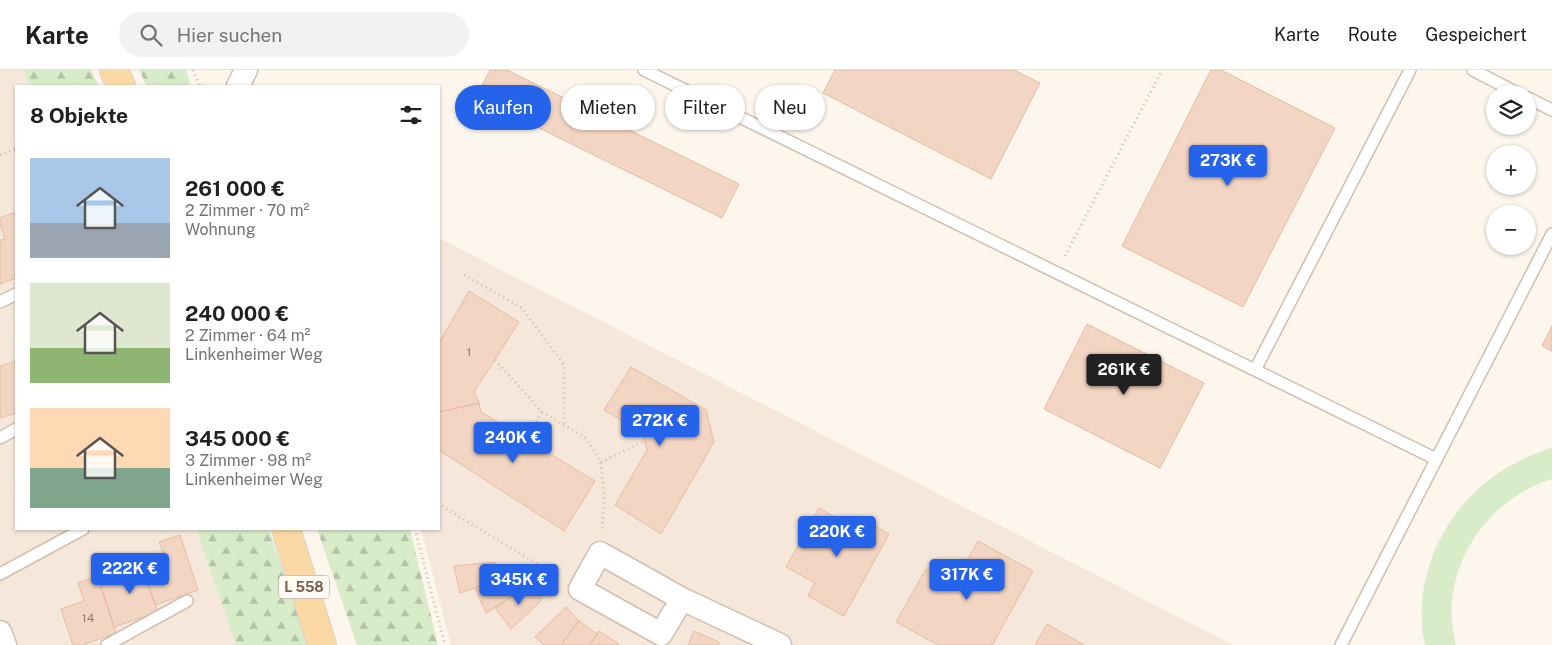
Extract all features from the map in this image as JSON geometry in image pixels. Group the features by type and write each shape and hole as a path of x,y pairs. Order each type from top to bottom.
{"main road":[{"path":"114,70 121,85"},
{"name":"L 558","path":"286,530 322,645"}],"street":[{"path":"238,85 246,70"},
{"path":"682,598 658,640 580,589 600,553 682,598 780,645"},
{"path":"0,632 5,645"}],"lane":[{"path":"644,70 1436,459"},
{"path":"1256,370 1410,70"},
{"path":"1472,70 1501,85"},
{"path":"1536,102 1552,110"},
{"path":"1341,645 1552,234"},
{"path":"0,302 15,294"},
{"path":"0,438 15,430"},
{"path":"0,574 81,530"},
{"path":"107,645 187,601"}],"path":[{"path":"193,70 200,85"},
{"path":"1056,272 1162,70"},
{"path":"0,155 15,149"},
{"path":"464,275 522,308 564,364 564,425"},
{"path":"495,360 542,412 586,438 602,462 604,497 600,553"},
{"path":"526,439 542,412"},
{"path":"602,462 644,441"},
{"path":"440,503 443,507 580,589"},
{"path":"415,530 445,645"}],"shaded area":[{"path":"0,70 23,70 30,85 15,85 15,530 196,530 236,645 0,645"},
{"path":"440,239 1233,645 451,645 421,530 440,530"}],"green space":[{"path":"23,70 91,70 98,85 30,85"},
{"path":"139,70 186,70 191,85 146,85"},
{"path":"1552,447 1552,479 1527,489 1505,504 1486,522 1471,543 1460,567 1453,592 1452,618 1456,645 1425,645 1422,621 1423,596 1427,572 1447,527 1461,507 1478,489 1497,474 1517,462"},
{"path":"196,530 269,530 308,645 236,645"},
{"path":"317,530 410,530 438,645 357,645"}],"building":[{"path":"490,70 507,70 538,85 482,85"},
{"path":"835,70 1014,70 1040,83 991,179 825,94 825,89"},
{"path":"1211,70 1221,70 1335,128 1243,307 1122,246"},
{"path":"551,92 561,97 561,130 629,130 739,184 722,218 543,130 551,130"},
{"path":"15,212 15,278 0,284 0,240 5,239 0,218"},
{"path":"469,291 519,322 474,392 479,403 440,412 440,341"},
{"path":"1087,324 1204,383 1160,468 1044,409"},
{"path":"1552,326 1552,351 1542,346"},
{"path":"15,361 15,413 0,418 0,366"},
{"path":"631,367 706,410 714,442 661,534 615,505 647,450 641,431 604,410"},
{"path":"479,403 481,412 595,481 564,531 440,451 440,412"},
{"path":"819,508 851,526 857,516 889,534 844,616 808,596 815,583 786,567"},
{"path":"180,535 198,590 155,605 141,563 164,555 159,542"},
{"path":"978,541 1033,571 993,644 938,645 896,622 926,569 954,584"},
{"path":"139,557 158,612 114,627 101,586 124,579 119,564"},
{"path":"495,562 501,579 460,593 454,566"},
{"path":"515,573 522,590 486,613 475,588"},
{"path":"97,576 116,633 83,645 73,645 61,609 84,601 78,583"},
{"path":"529,585 542,600 511,629 495,608"},
{"path":"566,607 579,621 561,645 544,645 535,637"},
{"path":"579,621 597,634 590,645 561,645"},
{"path":"1047,624 1084,645 1035,645"},
{"path":"599,631 619,644 590,645"},
{"path":"694,631 719,642 718,645 688,645"}]}
